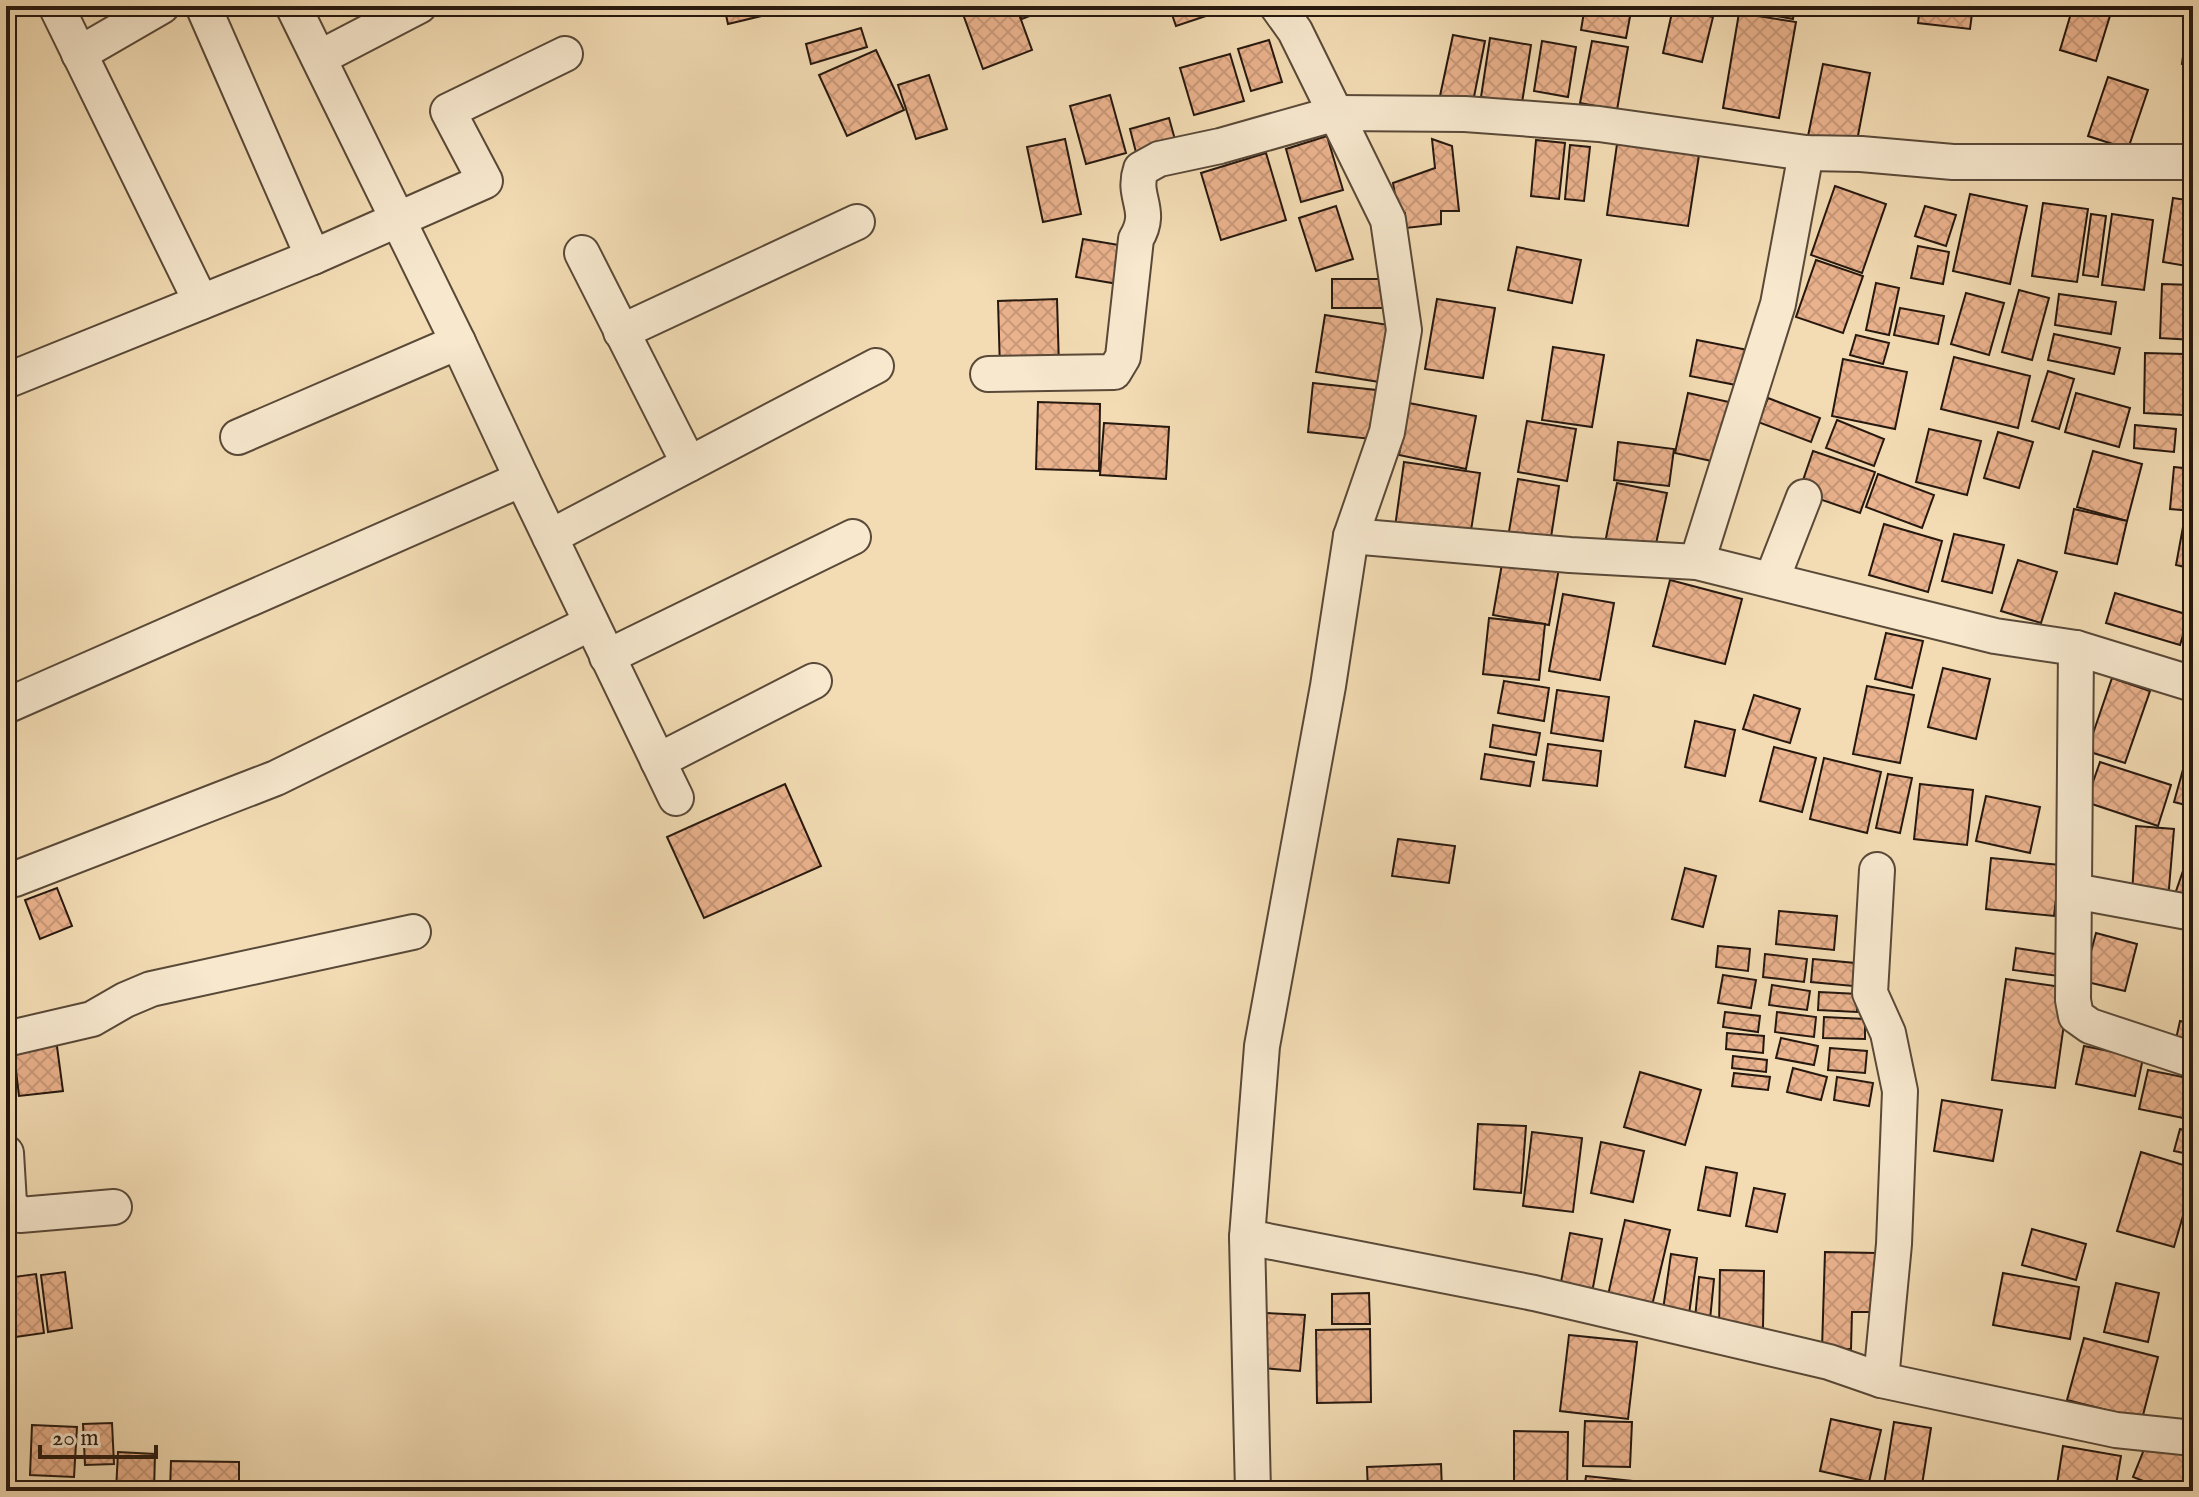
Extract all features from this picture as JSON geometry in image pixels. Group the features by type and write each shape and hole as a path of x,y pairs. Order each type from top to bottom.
{"street":[{"path":"56,6 201,302"},
{"path":"79,54 162,6"},
{"path":"203,6 313,257"},
{"path":"293,6 399,219 676,798"},
{"path":"319,58 419,6"},
{"path":"1253,1491 1247,1237 1262,1046 1328,686 1351,536 1387,432 1404,330 1388,220 1295,31 1277,6"},
{"path":"6,381 313,257 485,181 448,111 565,54"},
{"path":"988,374 1114,372 1123,357 1136,239 1144,225 1144,211 1136,183 1141,169 1159,159 1220,146 1337,113 1465,114 1599,124 1806,153 1953,162 2193,162"},
{"path":"1697,562 1778,304 1806,153"},
{"path":"621,332 857,222"},
{"path":"582,253 689,464"},
{"path":"238,437 458,342"},
{"path":"550,537 876,366"},
{"path":"6,706 522,479"},
{"path":"1772,579 1804,497"},
{"path":"1351,536 1570,555 1697,562 1995,636 2076,648 2193,684"},
{"path":"607,657 853,537"},
{"path":"6,881 276,778 591,623"},
{"path":"2076,648 2073,1000 2076,1016 2090,1026 2193,1060"},
{"path":"658,761 814,681"},
{"path":"1877,870 1870,993 1888,1033 1900,1091 1894,1244 1881,1380"},
{"path":"2074,891 2193,913"},
{"path":"6,1039 92,1019 151,989 413,932"},
{"path":"6,1153 9,1203 20,1215 114,1207"},
{"path":"1247,1237 1534,1293 1829,1362 1881,1380 2116,1430 2193,1438"}],"building":[{"path":"724,6 773,6 774,13 728,24"},
{"path":"960,6 1016,6 1032,50 983,69"},
{"path":"1017,6 1055,6 1022,19"},
{"path":"1169,6 1230,6 1230,8 1176,26"},
{"path":"1585,6 1632,6 1626,38 1581,30"},
{"path":"1743,6 1795,6 1793,19 1742,10"},
{"path":"1920,6 1973,6 1970,29 1918,23"},
{"path":"2060,6 2113,6 2096,61 2060,50 2072,10"},
{"path":"2185,6 2193,6 2193,19 2183,18"},
{"path":"1673,8 1713,17 1702,62 1663,53"},
{"path":"1739,13 1796,22 1779,118 1723,108"},
{"path":"861,28 867,47 811,64 806,44"},
{"path":"2187,28 2193,29 2193,66 2182,64"},
{"path":"1453,35 1485,41 1473,102 1440,96"},
{"path":"1490,38 1531,45 1522,103 1481,97"},
{"path":"1269,40 1282,82 1251,91 1238,49"},
{"path":"1542,41 1576,47 1568,97 1534,91"},
{"path":"1592,41 1628,47 1617,110 1580,103"},
{"path":"876,50 904,110 847,136 819,75"},
{"path":"1230,54 1244,101 1194,115 1180,68"},
{"path":"1823,64 1870,73 1856,146 1808,136"},
{"path":"929,75 947,129 916,139 898,85"},
{"path":"2108,77 2148,90 2128,149 2088,136"},
{"path":"1110,95 1126,153 1086,164 1070,106"},
{"path":"1169,118 1179,154 1139,164 1130,129"},
{"path":"1327,136 1343,190 1301,202 1286,149"},
{"path":"1065,139 1081,214 1043,222 1027,147"},
{"path":"1432,139 1452,146 1459,211 1441,211 1441,224 1406,228 1405,213 1398,213 1393,183 1435,168"},
{"path":"1536,140 1565,143 1559,199 1531,196"},
{"path":"1617,144 1699,155 1688,226 1607,215"},
{"path":"1570,145 1590,147 1584,201 1565,199"},
{"path":"1266,153 1286,220 1221,240 1201,173"},
{"path":"1835,186 1886,204 1862,273 1811,255"},
{"path":"1970,194 2027,206 2010,284 1953,271"},
{"path":"2173,198 2193,201 2193,267 2163,262"},
{"path":"2043,203 2088,209 2077,282 2032,276"},
{"path":"1336,206 1353,259 1316,271 1299,218"},
{"path":"1925,206 1956,215 1946,246 1915,236"},
{"path":"2091,214 2106,216 2098,277 2083,275"},
{"path":"2112,214 2153,220 2144,290 2102,285"},
{"path":"1083,239 1131,247 1124,285 1076,277"},
{"path":"1918,246 1949,252 1943,284 1911,278"},
{"path":"1517,247 1581,260 1572,303 1508,290"},
{"path":"1816,260 1863,276 1843,333 1796,317"},
{"path":"1332,279 1391,279 1391,308 1332,308"},
{"path":"1876,283 1899,288 1889,335 1866,330"},
{"path":"2162,284 2193,285 2193,340 2160,338"},
{"path":"2019,290 2049,298 2032,360 2002,352"},
{"path":"1966,293 2004,303 1989,355 1951,344"},
{"path":"2059,294 2116,302 2111,334 2055,325"},
{"path":"1057,299 1059,367 1000,369 998,301"},
{"path":"1437,299 1495,308 1483,378 1425,369"},
{"path":"1900,308 1944,316 1938,344 1894,335"},
{"path":"1325,315 1395,326 1386,383 1316,372"},
{"path":"2054,334 2120,348 2114,374 2048,360"},
{"path":"1856,335 1889,343 1883,364 1850,355"},
{"path":"1697,340 1753,351 1746,387 1690,376"},
{"path":"1553,347 1604,355 1592,427 1542,420"},
{"path":"2145,353 2185,354 2183,415 2144,413"},
{"path":"1954,357 2030,376 2018,428 1941,409"},
{"path":"1843,359 1907,372 1895,429 1832,416"},
{"path":"2048,371 2074,379 2059,429 2032,421"},
{"path":"1313,383 1376,390 1371,439 1308,432"},
{"path":"1688,393 1738,404 1725,464 1675,453"},
{"path":"2076,393 2130,408 2119,447 2065,432"},
{"path":"1768,398 1820,418 1811,442 1758,422"},
{"path":"1038,402 1100,404 1099,471 1036,469"},
{"path":"2191,402 2193,442 2187,442"},
{"path":"1409,403 1476,416 1466,469 1399,455"},
{"path":"1837,420 1884,439 1874,466 1826,448"},
{"path":"1527,421 1576,429 1567,481 1518,472"},
{"path":"1104,423 1169,427 1166,479 1100,475"},
{"path":"2135,425 2176,429 2174,452 2134,448"},
{"path":"1929,429 1981,441 1967,495 1916,482"},
{"path":"1998,432 2033,442 2019,488 1984,478"},
{"path":"1618,442 1674,449 1669,486 1614,480"},
{"path":"1813,451 1875,472 1860,513 1799,492"},
{"path":"2093,451 2142,464 2127,521 2077,507"},
{"path":"1404,462 1480,473 1470,537 1395,527"},
{"path":"2174,467 2193,469 2193,511 2170,509"},
{"path":"1878,474 1934,495 1922,528 1866,507"},
{"path":"1518,479 1559,486 1549,550 1507,543"},
{"path":"1617,483 1667,493 1654,553 1605,543"},
{"path":"2074,509 2127,521 2117,564 2065,553"},
{"path":"1884,524 1942,541 1928,592 1869,575"},
{"path":"2183,527 2193,529 2193,569 2176,565"},
{"path":"1954,534 2004,545 1992,593 1942,581"},
{"path":"1503,558 1559,568 1549,625 1493,615"},
{"path":"2018,560 2057,572 2041,623 2001,611"},
{"path":"1670,580 1742,599 1725,664 1653,646"},
{"path":"2115,593 2189,615 2180,645 2106,623"},
{"path":"1563,594 1614,603 1600,680 1549,671"},
{"path":"1489,618 1545,624 1539,680 1483,674"},
{"path":"1886,633 1923,641 1912,688 1875,679"},
{"path":"1943,668 1990,679 1976,739 1928,727"},
{"path":"2112,678 2150,691 2125,763 2087,751"},
{"path":"1504,681 1549,688 1544,721 1498,713"},
{"path":"1867,686 1914,695 1900,763 1853,754"},
{"path":"1557,690 1609,697 1603,741 1551,733"},
{"path":"1754,695 1800,709 1790,743 1743,729"},
{"path":"1695,721 1735,730 1725,776 1685,767"},
{"path":"1493,725 1540,733 1536,755 1490,747"},
{"path":"2193,737 2193,807 2174,802"},
{"path":"1548,744 1601,751 1597,786 1543,780"},
{"path":"1774,747 1816,758 1802,812 1760,801"},
{"path":"1485,754 1534,762 1530,786 1481,779"},
{"path":"1824,758 1881,772 1867,833 1810,819"},
{"path":"2100,762 2171,785 2158,826 2086,802"},
{"path":"1888,774 1912,778 1900,833 1876,828"},
{"path":"785,784 821,866 704,918 667,837"},
{"path":"1920,784 1973,790 1967,845 1914,839"},
{"path":"1986,796 2040,807 2030,853 1976,841"},
{"path":"2136,826 2174,829 2168,900 2132,895"},
{"path":"1398,839 1455,846 1449,883 1392,876"},
{"path":"2193,845 2193,904 2174,897"},
{"path":"1991,858 2060,865 2054,916 1986,909"},
{"path":"1685,868 1716,876 1703,927 1672,919"},
{"path":"57,888 72,926 40,939 25,900"},
{"path":"1779,911 1837,916 1834,950 1776,944"},
{"path":"2096,933 2137,944 2125,991 2083,981"},
{"path":"1718,946 1750,949 1748,971 1716,967"},
{"path":"2016,948 2069,956 2066,977 2013,970"},
{"path":"1765,954 1807,959 1804,982 1763,977"},
{"path":"2193,958 2193,1014 2183,1012"},
{"path":"1813,959 1855,963 1853,986 1811,982"},
{"path":"1723,975 1756,980 1751,1008 1718,1003"},
{"path":"2006,979 2069,988 2055,1088 1992,1080"},
{"path":"1772,985 1810,991 1807,1010 1769,1005"},
{"path":"1819,992 1858,994 1857,1012 1818,1010"},
{"path":"1725,1012 1760,1016 1758,1032 1723,1027"},
{"path":"1777,1012 1816,1017 1814,1037 1775,1032"},
{"path":"1824,1017 1865,1019 1865,1039 1823,1038"},
{"path":"2180,1021 2193,1024 2193,1055 2174,1048"},
{"path":"1727,1033 1764,1036 1763,1053 1726,1049"},
{"path":"1781,1038 1818,1046 1814,1065 1776,1058"},
{"path":"56,1039 63,1091 19,1096 13,1045"},
{"path":"2084,1046 2143,1058 2135,1096 2076,1084"},
{"path":"1830,1048 1867,1051 1865,1073 1828,1070"},
{"path":"1733,1056 1767,1060 1766,1072 1732,1068"},
{"path":"1793,1068 1827,1077 1821,1100 1787,1092"},
{"path":"2148,1070 2193,1079 2193,1120 2139,1109"},
{"path":"1640,1072 1701,1090 1685,1145 1624,1127"},
{"path":"1734,1073 1770,1077 1768,1090 1732,1086"},
{"path":"1837,1077 1873,1083 1869,1106 1834,1100"},
{"path":"1942,1100 2002,1110 1993,1161 1934,1151"},
{"path":"1478,1124 1526,1126 1521,1193 1474,1189"},
{"path":"2180,1129 2193,1132 2193,1155 2174,1151"},
{"path":"1532,1132 1582,1138 1573,1212 1523,1206"},
{"path":"1601,1142 1644,1151 1633,1202 1591,1193"},
{"path":"2141,1152 2193,1168 2193,1181 2174,1247 2117,1231"},
{"path":"1706,1167 1737,1173 1730,1216 1698,1210"},
{"path":"1754,1188 1785,1194 1777,1232 1746,1226"},
{"path":"2193,1219 2193,1258 2184,1256"},
{"path":"1625,1220 1670,1230 1650,1314 1606,1304"},
{"path":"2032,1229 2086,1244 2076,1280 2022,1265"},
{"path":"1570,1233 1602,1239 1591,1298 1559,1293"},
{"path":"1825,1252 1877,1253 1876,1312 1852,1312 1851,1349 1822,1349"},
{"path":"1671,1254 1697,1258 1689,1314 1663,1310"},
{"path":"1720,1270 1764,1271 1763,1328 1719,1328"},
{"path":"65,1272 72,1328 48,1332 41,1275"},
{"path":"2003,1273 2079,1287 2070,1339 1993,1325"},
{"path":"36,1274 44,1333 8,1338 6,1278"},
{"path":"1699,1277 1714,1279 1709,1330 1694,1329"},
{"path":"2116,1283 2159,1293 2148,1342 2104,1332"},
{"path":"1369,1293 1370,1324 1332,1324 1332,1294"},
{"path":"1266,1313 1305,1315 1300,1371 1262,1368"},
{"path":"1370,1329 1371,1402 1317,1403 1316,1330"},
{"path":"1569,1335 1637,1342 1628,1419 1560,1411"},
{"path":"2084,1338 2158,1357 2142,1419 2067,1400"},
{"path":"1831,1419 1881,1430 1869,1482 1820,1471"},
{"path":"1585,1421 1632,1422 1630,1467 1583,1466"},
{"path":"1894,1422 1931,1428 1921,1491 1883,1491"},
{"path":"112,1423 114,1464 85,1465 83,1424"},
{"path":"32,1425 77,1427 74,1477 30,1475"},
{"path":"1514,1431 1568,1432 1567,1491 1514,1490"},
{"path":"2149,1437 2193,1455 2193,1491 2169,1491 2133,1477"},
{"path":"2063,1446 2121,1456 2115,1491 2056,1491"},
{"path":"118,1452 155,1454 154,1491 116,1491"},
{"path":"171,1461 239,1462 239,1491 170,1491"},
{"path":"1441,1464 1442,1491 1368,1491 1367,1467"},
{"path":"1586,1476 1632,1481 1631,1491 1584,1491"}]}
